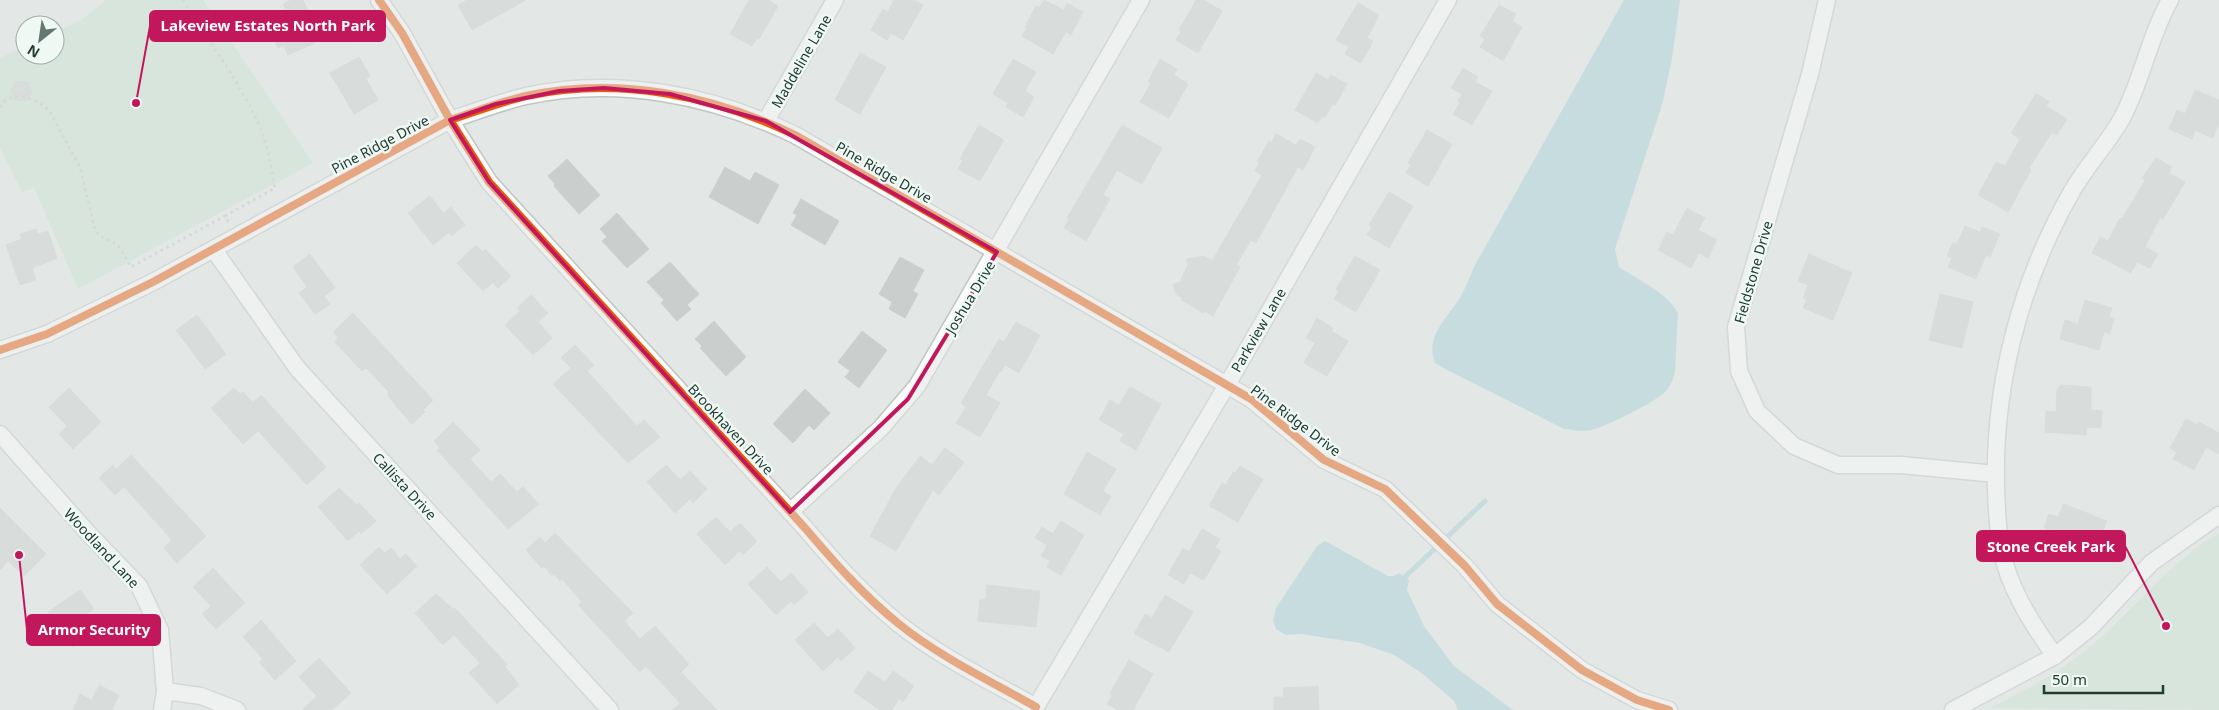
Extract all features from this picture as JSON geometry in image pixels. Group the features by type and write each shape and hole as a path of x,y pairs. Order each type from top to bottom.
{"street":[{"name":"Brookhaven Drive","path":"379,0 402,32 450,120 489,182 848,578 899,624 928,644 1035,709"},
{"name":"Maddeline Lane","path":"766,121 835,0"},
{"name":"Joshua Drive","path":"790,512 882,428 908,399 997,252 1141,0"},
{"name":"Parkview Lane","path":"1035,709 1227,385 1448,0"},
{"name":"Fieldstone Drive","path":"1827,0 1807,84 1736,327 1739,371 1757,411 1794,446 1838,465 1901,465 1996,474"},
{"path":"2055,656 2030,622 2004,564 2000,544 1996,474 2002,394 2017,318 2036,266 2071,192 2110,137 2132,99 2165,2"},
{"name":"Pine Ridge Drive","path":"0,350 47,334 153,282 450,120 496,104 558,91 604,88 633,89 670,94 734,110 766,121 795,135 1251,399 1324,460 1385,489 1465,566 1497,604 1582,670 1635,705 1669,710"},
{"name":"Callista Drive","path":"214,250 297,368 610,710"},
{"name":"Woodland Lane","path":"0,434 46,487 139,586 160,630 166,691 162,710"},
{"path":"1953,710 2055,656 2091,627 2151,563 2219,515"},
{"path":"166,691 201,696 237,710"}],"path":[{"path":"0,106 5,99 12,96 31,98 50,112 80,168 95,230 100,236 118,245 131,267 275,188 270,158 259,126 249,106 183,0"},
{"path":"225,216 236,237"}],"highlighted area":[{"path":"604,88 670,94 766,121 997,252 908,399 790,512 489,182 450,120 496,104 559,91"}],"green space":[{"path":"106,0 203,0 313,163 78,289 34,188 22,192 0,148 0,58 15,51 15,65 65,65 65,27 81,20"},
{"path":"2219,533 2219,710 1989,708 2032,686 2073,660 2114,626 2171,569"}],"water":[{"path":"1624,0 1680,0 1672,59 1662,105 1615,249 1619,267 1660,293 1678,313 1675,371 1672,382 1665,392 1630,414 1591,430 1564,429 1435,363 1433,354 1434,337 1442,322 1461,297 1475,265"},
{"path":"1325,541 1388,576 1394,576 1399,573 1409,580 1407,590 1424,626 1454,666 1513,710 1458,710 1454,701 1423,674 1394,655 1360,643 1301,634 1286,635 1276,629 1273,620 1276,608 1317,546"}],"building":[{"path":"291,0 303,0 311,17 304,20 315,43 288,55 284,46 278,48 272,35 278,32 271,16 286,9 283,4"},
{"path":"467,0 526,0 472,30 458,5"},
{"path":"749,0 768,0 778,6 759,39 757,38 752,46 730,34"},
{"path":"894,0 914,0 923,5 903,40 891,33 887,40 871,30 883,9 888,12"},
{"path":"1044,0 1064,10 1067,3 1083,12 1071,35 1066,32 1053,54 1022,36 1036,6 1039,8"},
{"path":"1196,0 1204,0 1222,11 1198,53 1176,40 1181,31 1179,30"},
{"path":"1358,3 1379,15 1367,38 1373,41 1361,63 1345,54 1349,47 1336,40"},
{"path":"1499,5 1516,14 1512,21 1522,27 1503,61 1480,47 1485,39 1480,36"},
{"path":"860,53 886,67 860,114 835,100"},
{"path":"359,57 370,76 366,79 378,100 354,114 330,73"},
{"path":"1013,59 1036,72 1025,91 1034,97 1023,117 1006,107 1008,103 993,94"},
{"path":"1160,59 1177,69 1174,75 1188,84 1169,118 1140,102 1151,83 1148,82"},
{"path":"1463,68 1478,77 1475,82 1492,91 1472,125 1453,114 1460,103 1458,101 1462,94 1451,88"},
{"path":"1316,73 1328,80 1331,75 1347,84 1335,105 1333,104 1325,117 1322,116 1318,123 1295,110"},
{"path":"17,81 28,82 32,92 26,101 15,100 11,90"},
{"path":"2195,90 2219,100 2219,123 2213,138 2195,130 2192,139 2169,129 2177,110 2185,114"},
{"path":"2036,94 2049,101 2046,106 2067,119 2057,135 2052,132 2029,168 2031,170 2008,212 1978,195 1996,162 2005,166 2020,139 2011,133"},
{"path":"979,125 1004,140 980,181 958,169 963,160 960,159"},
{"path":"1122,125 1162,148 1142,184 1117,170 1103,195 1110,199 1086,241 1064,228 1069,219 1067,218"},
{"path":"1427,130 1452,144 1428,186 1406,173 1411,164 1408,163"},
{"path":"1276,134 1296,145 1300,139 1315,147 1303,170 1298,167 1256,243 1251,240 1236,265 1240,267 1213,316 1205,311 1204,313 1181,300 1182,298 1176,294 1173,284 1180,282 1188,264 1186,259 1204,256 1212,261 1262,175 1255,171 1259,163 1257,162 1269,141 1271,143"},
{"path":"2156,158 2172,167 2169,173 2185,182 2163,219 2160,218 2145,247 2158,254 2150,268 2137,262 2131,273 2092,253 2100,237 2108,241 2120,218 2122,219 2145,180 2142,178"},
{"path":"567,159 600,195 579,214 554,186 555,184 548,176"},
{"path":"725,167 750,181 755,172 779,185 758,224 709,197"},
{"path":"1389,192 1413,206 1389,248 1367,235 1372,227 1369,225"},
{"path":"430,196 443,213 451,207 465,225 451,236 449,232 433,245 408,213"},
{"path":"801,199 839,221 825,245 791,225 797,215 793,213"},
{"path":"1687,208 1705,218 1698,230 1717,240 1708,258 1699,253 1691,268 1658,250 1667,232 1673,235"},
{"path":"617,213 649,249 627,268 602,241 607,237 600,229"},
{"path":"1965,226 1980,232 1982,227 2000,234 1990,257 1986,255 1976,279 1948,267 1952,258 1947,256 1953,242 1957,244"},
{"path":"36,229 38,234 48,231 57,258 32,268 36,280 20,285 6,245 22,239 20,234"},
{"path":"476,245 483,252 485,249 511,276 498,288 493,282 483,291 457,263"},
{"path":"310,254 335,288 324,296 330,304 315,314 299,293 307,287 293,267"},
{"path":"1809,254 1852,273 1833,320 1803,308 1807,300 1803,298 1808,285 1798,281"},
{"path":"1355,256 1380,270 1356,312 1334,299 1339,291 1336,289"},
{"path":"900,257 924,270 913,291 918,294 905,318 889,309 892,302 879,294"},
{"path":"670,262 699,294 687,305 691,309 677,321 661,303 664,300 647,282"},
{"path":"1940,294 1973,302 1962,348 1929,340"},
{"path":"531,295 548,313 538,322 552,338 533,355 505,325 520,311 517,308"},
{"path":"2085,300 2112,308 2109,317 2114,318 2110,334 2104,332 2099,350 2060,339 2065,320 2078,324"},
{"path":"353,313 433,400 423,410 425,412 412,424 387,394 389,392 366,368 362,371 335,342 338,338 333,332"},
{"path":"197,315 226,354 205,369 176,330"},
{"path":"1317,318 1333,328 1331,331 1348,341 1327,376 1304,363 1315,343 1306,338"},
{"path":"714,321 746,357 726,376 700,348 702,346 695,339"},
{"path":"1016,322 1040,335 1019,373 1005,365 1000,371 986,395 1000,403 980,437 956,423 966,407 961,403 999,339 1004,342"},
{"path":"862,331 887,350 859,388 845,377 850,371 838,362"},
{"path":"575,345 594,365 587,371 637,426 644,420 660,437 628,463 553,384 571,368 561,358"},
{"path":"2061,385 2091,387 2091,410 2102,411 2101,428 2087,427 2086,435 2045,432 2046,411 2056,412 2057,389"},
{"path":"1130,387 1161,404 1136,450 1120,441 1124,434 1099,420 1110,400 1119,405"},
{"path":"69,388 101,422 73,449 59,434 67,426 49,407"},
{"path":"234,388 240,394 243,392 253,402 261,395 326,467 307,485 258,431 243,444 211,408"},
{"path":"805,389 830,413 814,430 809,425 793,443 773,424"},
{"path":"2186,419 2197,425 2199,422 2219,433 2219,454 2206,447 2194,470 2173,459 2177,452 2170,448"},
{"path":"453,422 480,450 470,459 491,482 500,474 517,492 523,487 539,504 508,529 437,450 440,448 434,441"},
{"path":"945,448 964,462 939,495 933,490 896,551 870,536 896,488 920,456 932,465"},
{"path":"1087,452 1116,469 1103,491 1111,496 1100,515 1064,494"},
{"path":"131,455 206,536 177,563 164,548 172,540 124,487 115,495 99,478 113,465 116,469"},
{"path":"666,465 680,480 690,471 707,489 693,503 690,499 675,513 647,482"},
{"path":"1240,466 1263,479 1238,522 1209,506 1222,483 1226,485 1233,472 1235,473"},
{"path":"339,488 357,505 359,503 376,521 361,534 359,531 348,541 318,507"},
{"path":"2064,504 2107,521 2095,552 2071,542 2066,554 2048,547 2054,532 2044,528 2049,514 2058,517"},
{"path":"0,508 46,554 24,576 8,561 0,570"},
{"path":"716,517 730,532 740,523 757,541 743,555 740,551 725,565 697,534"},
{"path":"1061,521 1084,535 1061,575 1047,567 1050,561 1041,556 1047,545 1035,538 1042,527 1053,534"},
{"path":"1202,529 1220,539 1215,548 1221,551 1204,580 1190,573 1184,584 1168,575 1183,548 1189,552"},
{"path":"555,533 633,613 624,621 640,639 655,626 689,664 681,672 717,710 672,710 680,703 646,666 640,672 578,605 582,602 562,579 560,581 554,574 552,576 544,566 542,568 526,550 540,537 545,543"},
{"path":"379,547 385,553 391,548 400,559 406,554 417,566 387,594 360,565"},
{"path":"767,567 781,582 791,573 808,592 794,605 791,601 776,615 748,584"},
{"path":"213,568 245,603 216,629 202,614 211,606 193,587"},
{"path":"987,585 1040,591 1036,627 978,621 980,599 986,599"},
{"path":"80,590 94,609 84,616 95,631 73,647 68,640 62,644 54,632 60,628 48,612"},
{"path":"436,594 454,610 455,608 507,664 505,666 519,685 497,704 469,673 480,663 454,635 443,645 415,613"},
{"path":"1165,595 1193,612 1169,652 1134,634 1145,614 1152,618"},
{"path":"261,620 296,661 275,680 259,662 263,659 243,637"},
{"path":"814,623 828,638 838,629 855,648 841,661 838,657 823,671 795,640"},
{"path":"319,658 351,693 332,710 302,710 317,696 299,677"},
{"path":"1129,660 1153,674 1133,710 1118,710 1107,704 1112,695 1110,693"},
{"path":"868,671 885,682 893,671 914,686 903,702 899,699 892,710 880,710 854,692"},
{"path":"99,685 119,695 112,709 115,710 73,710 80,694 92,700"},
{"path":"1318,686 1319,710 1274,710 1274,697 1284,697 1283,688"}],"waterway":[{"path":"1405,577 1485,501"}],"cycle path":[{"path":"379,0 402,33 450,120 489,182 838,566 873,602 930,647 1036,707"},
{"path":"0,350 47,334 153,282 450,120 516,98 560,90 629,89 664,93 697,100 731,109 795,135 1251,399 1324,460 1385,489 1465,566 1497,604 1582,670 1637,700 1669,710"}],"place":[{"name":"Lakeview Estates North Park","path":"136,103"},
{"name":"Armor Security","path":"19,555"},
{"name":"Stone Creek Park","path":"2166,626"}]}
